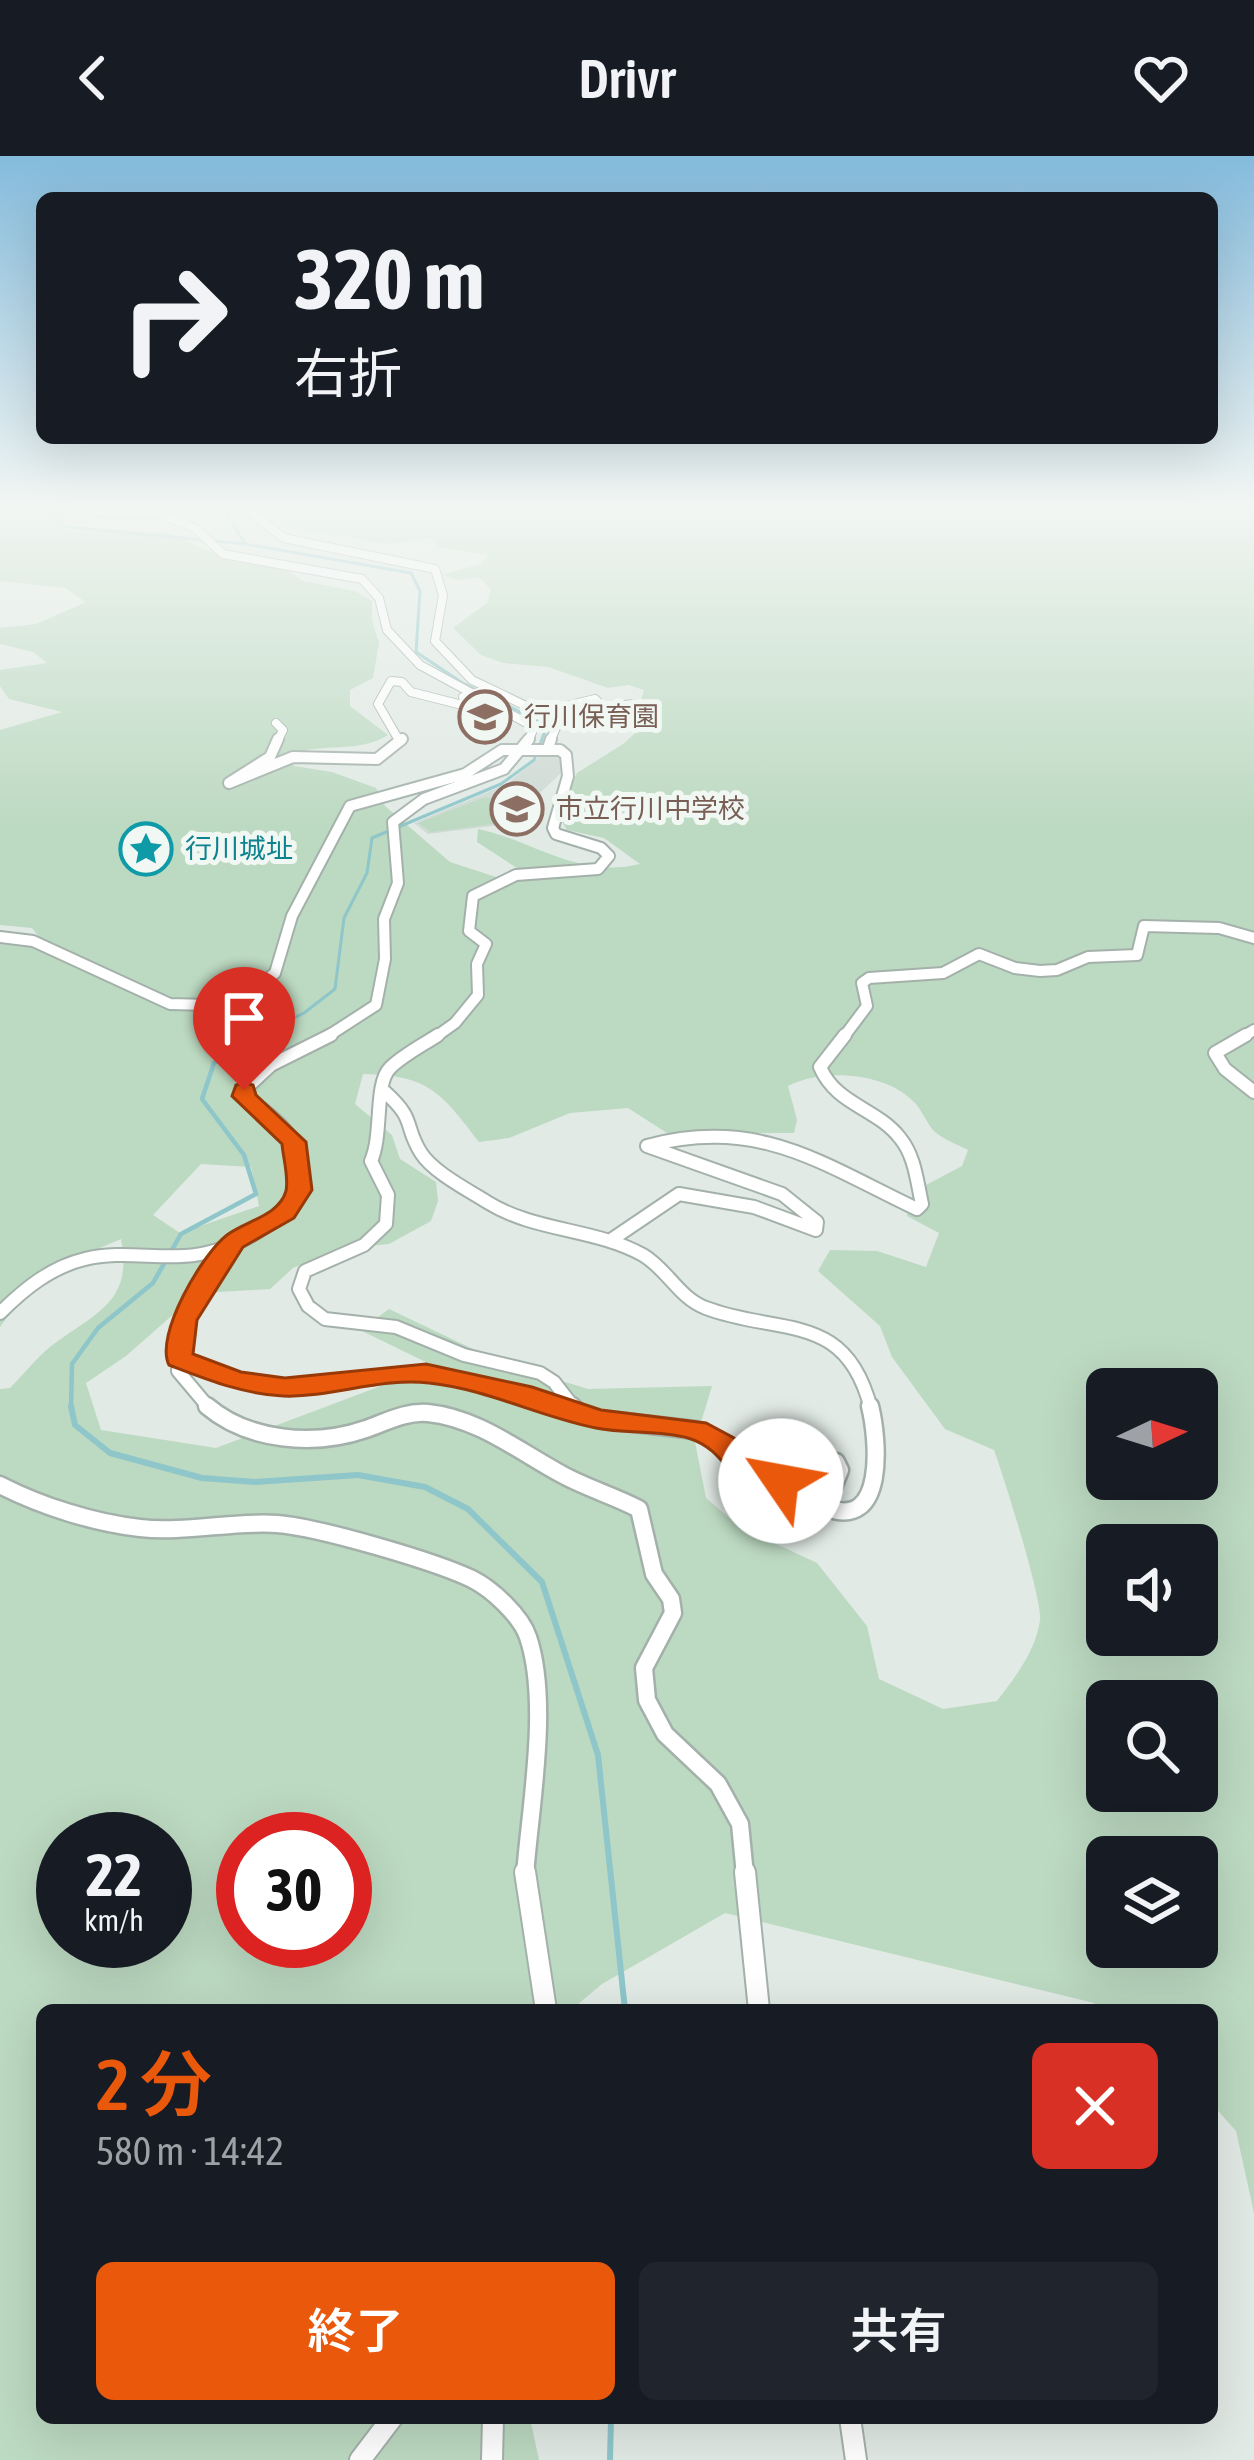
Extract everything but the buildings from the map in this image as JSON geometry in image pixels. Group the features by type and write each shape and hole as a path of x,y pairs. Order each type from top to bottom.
{"street":[{"path":"0,1312 24,1288 64,1265 132,1255 205,1254 285,1213 299,1190 294,1142 244,1096 244,1090 267,1069 360,1020 380,996 383,919 398,883 392,822 417,801 499,773 527,750 532,724 434,676 387,630 383,614"},
{"path":"441,614 435,641 448,660 488,689 546,711 557,725 548,748"},
{"path":"276,723 283,730 277,748 229,783 296,756 356,764 377,761 392,752 402,740 378,704 391,681 402,682 411,692 466,706 463,699 488,689"},
{"path":"546,711 588,699 599,703 580,726"},
{"path":"596,708 634,704"},
{"path":"0,937 33,941 170,1004 210,1005 251,992 275,973 292,916 350,806 465,774 502,750 548,748 566,755 568,776 553,828 556,834 601,848 609,856 598,869 545,868 526,877 489,883 472,896 469,932 486,944 478,964 478,995 455,1023 387,1070 382,1082 380,1142 371,1161 388,1196 389,1218 371,1241 305,1270 299,1289 308,1306 337,1323 396,1327 464,1355 526,1367 554,1382 579,1414"},
{"path":"611,1240 679,1194 754,1207 817,1230 817,1222 782,1194 647,1146 677,1140 720,1138 780,1145 835,1165 917,1209 922,1204 906,1146 898,1135 833,1089 820,1067 867,1006 862,983 869,978 943,974 979,954 1015,968 1057,970 1088,958 1137,955 1144,926 1219,928 1254,938"},
{"path":"1254,1030 1215,1053 1225,1069 1254,1092"},
{"path":"178,1359 237,1381 285,1387 426,1373 532,1396 579,1414 695,1430 738,1454 748,1477 758,1483 800,1476 824,1459 836,1462 840,1470 825,1498 825,1508 832,1512 850,1510 872,1490 877,1477 867,1390 855,1360 840,1347 802,1328 710,1310 674,1289 660,1267 611,1240 566,1233 506,1213 427,1160 419,1150 409,1114 385,1092"},
{"path":"234,1242 183,1320 178,1359 178,1371 192,1394 214,1417 236,1427 301,1436 348,1434 426,1413 500,1438 567,1478 639,1509 654,1574 671,1599 673,1613 644,1668 647,1700 665,1734 718,1784 740,1824 758,2004"},
{"path":"0,1485 118,1526 278,1524 322,1532 474,1580 518,1618 529,1640 536,1706 536,1789 525,1873 545,2004"},
{"path":"361,2460 388,2424"},
{"path":"492,2460 494,2424"},
{"path":"851,2424 856,2460"}],"shaded area":[{"path":"548,750 564,758 560,774 507,824 428,834 414,823 505,785"}],"green space":[{"path":"60,614 372,614 379,643 373,678 350,690 350,706 388,735 365,744 288,755 294,766 332,772 376,788 385,806 450,862 505,880 517,868 477,842 478,829 577,863 597,867 640,864 604,838 567,830 557,813 577,773 623,744 659,712 640,705 644,690 628,685 608,688 548,667 503,663 481,655 453,628 472,614 1254,614 1254,2213 1236,2131 1218,2111 1218,2004 1095,2004 725,1913 602,1984 578,2004 36,2004 36,2424 531,2424 539,2460 0,2460 0,1389 10,1388 45,1351 110,1301 122,1276 123,1259 121,1239 68,1264 38,1284 0,1327 0,944 46,946 32,928 0,925 0,730 62,712 9,699 0,686 0,670 47,663 33,652 0,644 0,628 36,624","holes":["363,1074 403,1078 431,1090 479,1142 509,1138 570,1113 628,1108 667,1133 794,1133 797,1120 788,1086 818,1077 852,1076 901,1091 935,1132 968,1150 962,1166 913,1192 907,1216 939,1233 926,1267 877,1251 830,1250 818,1271 880,1326 892,1357 945,1429 994,1450 1029,1564 1040,1620 1029,1653 997,1701 943,1709 879,1679 867,1626 817,1563 740,1527 706,1498 695,1442 712,1386 588,1389 500,1362 389,1309 360,1330 434,1366 216,1448 101,1430 86,1383 176,1312 218,1292 270,1289 293,1268 338,1249 389,1244 431,1221 438,1201 436,1182 400,1159 392,1135 355,1104","201,1164 251,1167 259,1206 180,1233 153,1215"]},
{"path":"485,797 524,806 507,822 431,832 418,823"}],"waterway":[{"path":"253,1038 304,1013 335,989 344,918 367,873 372,838 501,784 534,760 545,731 540,722 461,682 416,652 419,614"},
{"path":"71,1406 72,1364 98,1328 153,1283 181,1234 256,1194 244,1155 202,1099 214,1063 260,1035"},
{"path":"71,1406 75,1425 110,1453 202,1478 255,1482 358,1475 425,1487 468,1509 542,1582 598,1755 624,2004"},
{"path":"610,2460 611,2424"}],"place":[{"name":"行川保育園","path":"485,717"},
{"name":"市立行川中学校","path":"517,809"},
{"name":"行川城址","path":"146,849"}],"route":[{"path":"244,1090 244,1096 294,1142 299,1190 285,1213 234,1242 195,1296 183,1320 178,1359 237,1381 285,1387 426,1373 496,1387 598,1419 695,1430 738,1454 748,1477 758,1483 781,1481"}]}
